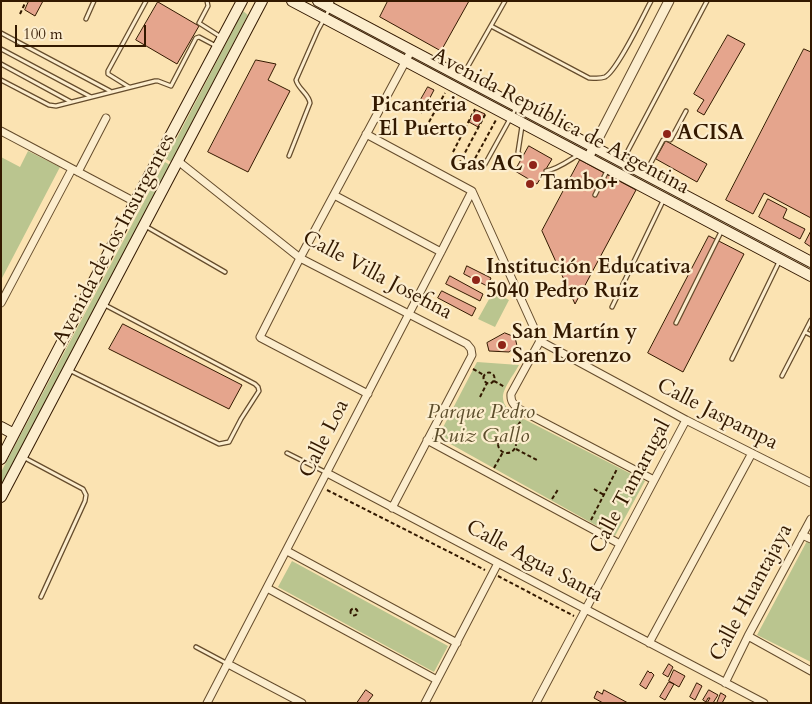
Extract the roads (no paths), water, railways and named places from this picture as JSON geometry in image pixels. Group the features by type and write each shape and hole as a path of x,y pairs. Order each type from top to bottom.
{"main road":[{"name":"Avenida de los Insurgentes","path":"1,460 9,438 242,1"},
{"name":"Avenida de los Insurgentes","path":"1,497 262,1"},
{"name":"Avenida República de Argentina","path":"292,1 811,276"},
{"name":"Avenida República de Argentina","path":"318,1 331,5 462,78 811,262"},
{"path":"1,427 9,438"}],"street":[{"path":"584,156 593,147 669,1"},
{"path":"368,394 260,336 411,50"},
{"path":"1,303 106,118"},
{"path":"1,131 136,202"},
{"path":"366,134 472,191 540,340 512,390 510,398 514,406 654,480"},
{"name":"Calle Villa Josefina","path":"178,161 300,258 467,344 471,349 472,355 427,440"},
{"name":"Calle Loa","path":"207,703 472,191"},
{"path":"334,194 441,252"},
{"name":"Calle Jaspampa","path":"540,340 686,420 811,483"},
{"name":"Calle Tamarugal","path":"536,703 686,420"},
{"path":"392,508 427,440 620,544"},
{"path":"650,643 752,453"},
{"name":"Calle Agua Santa","path":"327,473 764,703"},
{"name":"Calle Huantajaya","path":"725,683 811,519"},
{"path":"802,535 811,539"},
{"path":"286,551 457,643"},
{"path":"425,703 498,563"},
{"path":"267,588 437,680"},
{"path":"748,636 811,671"},
{"path":"228,664 302,703"}],"lane":[{"path":"86,19 94,1"},
{"path":"129,87 108,74 108,71 146,1"},
{"path":"207,1 208,6 198,23 220,43"},
{"path":"462,78 505,1"},
{"path":"491,26 590,78 600,79 606,76 616,64 651,1"},
{"path":"622,162 707,1"},
{"path":"289,156 310,103 310,99 297,84 296,80 331,5"},
{"path":"1,33 110,91"},
{"path":"1,80 50,106 56,106 110,91 158,81 171,86 198,37 220,43"},
{"path":"1,49 91,97"},
{"path":"1,64 72,102"},
{"path":"484,166 516,106"},
{"path":"644,174 663,140 672,139 686,111"},
{"path":"521,157 518,152 522,123"},
{"path":"546,171 584,156"},
{"path":"595,195 609,169"},
{"path":"612,307 665,198"},
{"path":"144,225 225,272"},
{"path":"676,324 722,229"},
{"path":"732,359 780,259"},
{"path":"68,369 219,444 229,442 259,391 255,384 102,304"},
{"path":"782,376 811,320"},
{"path":"805,332 811,335"},
{"name":"Calle Agua Santa","path":"287,453 327,473"},
{"path":"22,457 82,489 86,495 85,501 41,597"},
{"path":"196,647 228,664"}],"place":[{"name":"Picanteria El Puerto","path":"477,118"},
{"name":"ACISA","path":"667,134"},
{"name":"Gas AC","path":"533,165"},
{"name":"Tambo+","path":"530,184"},
{"name":"Institución Educativa 5040 Pedro Ruiz","path":"476,280"},
{"name":"San Martín y San Lorenzo","path":"502,345"}],"park label":[{"name":"Parque Pedro Ruiz Gallo","path":"481,425"}]}
